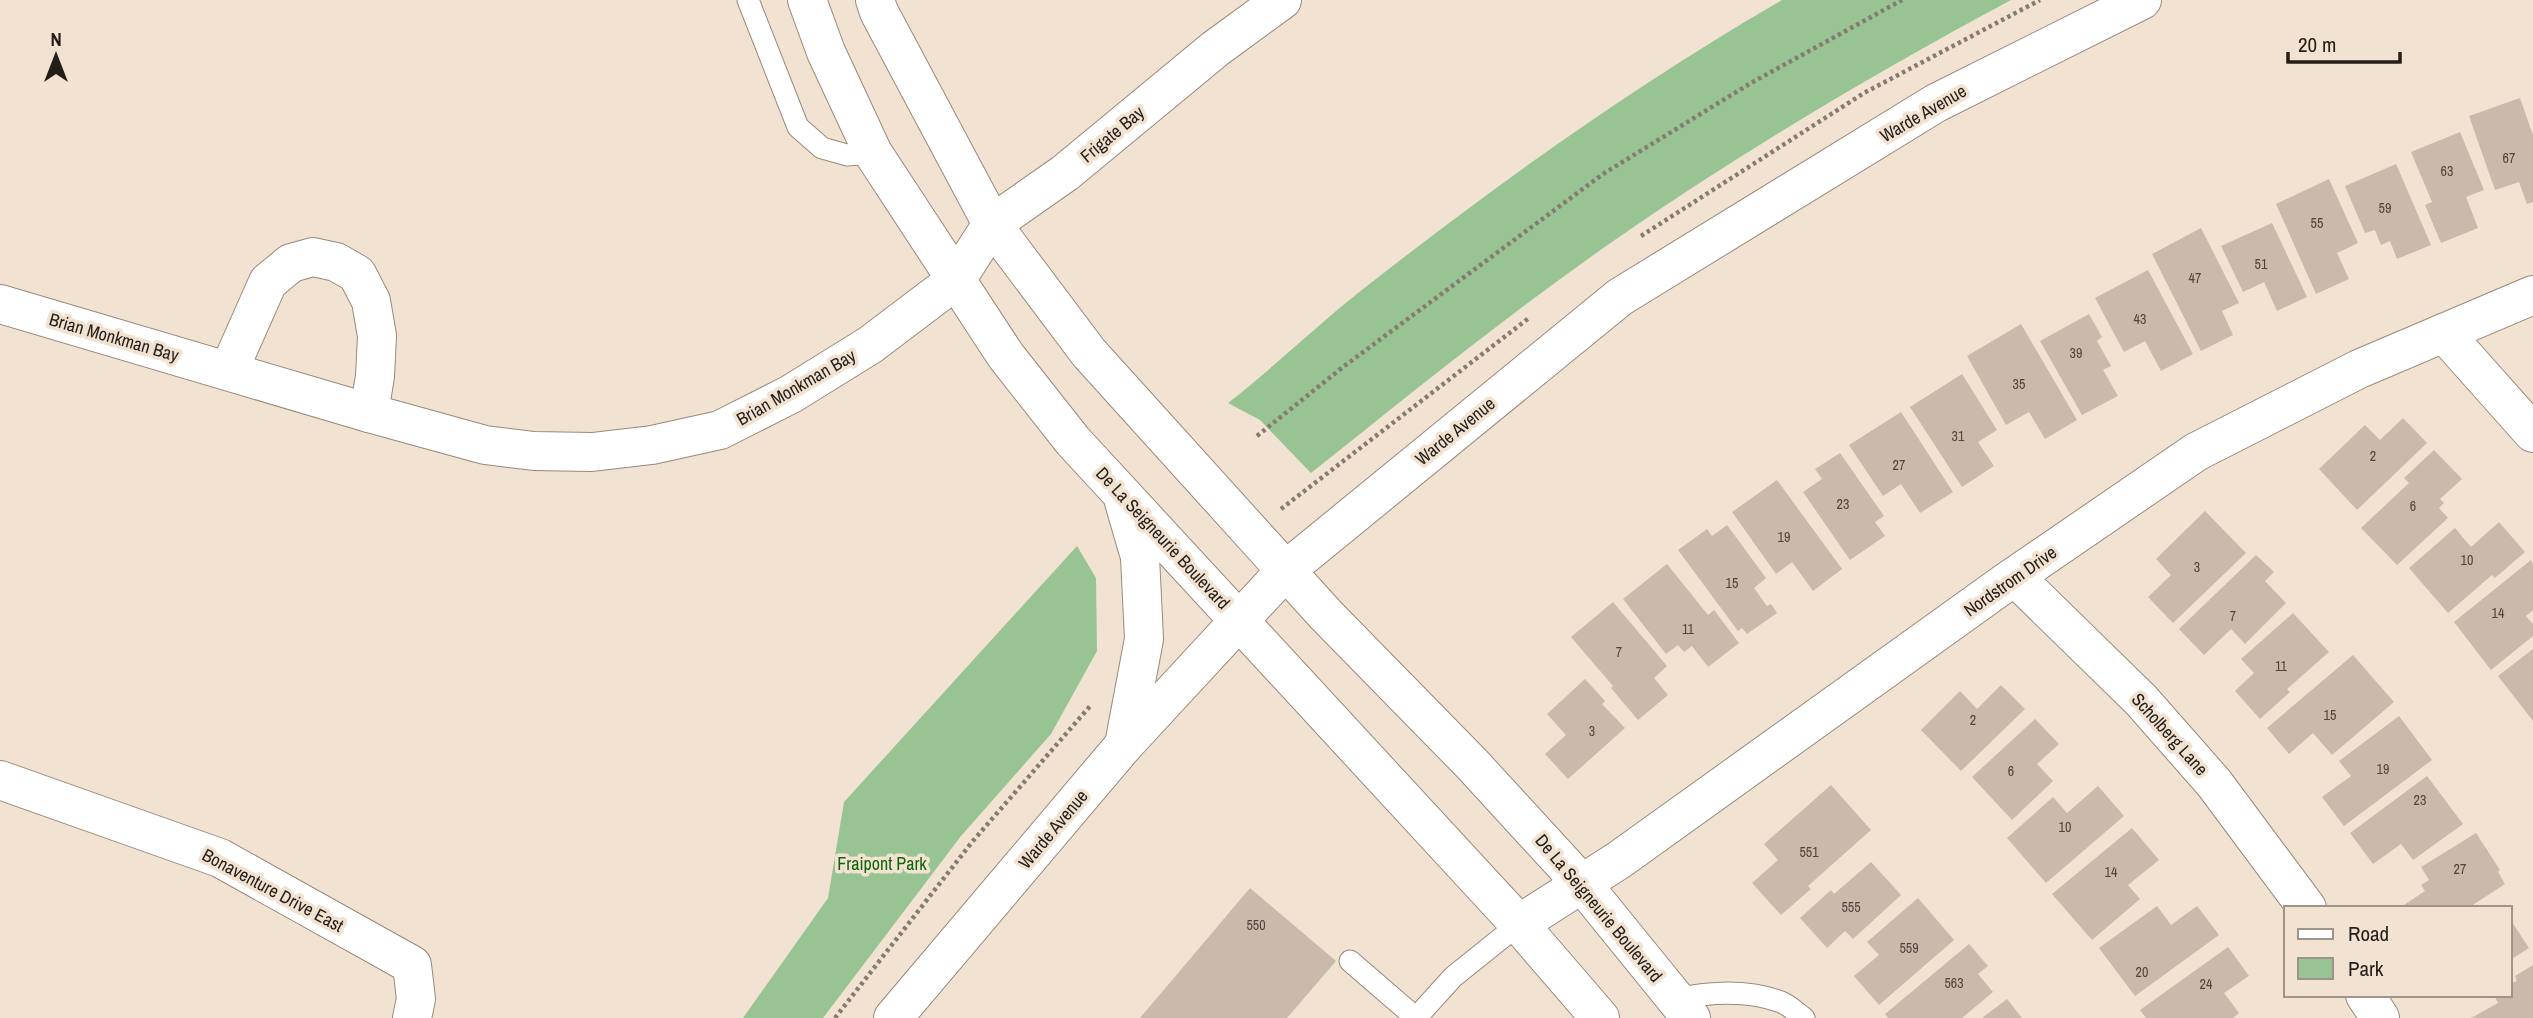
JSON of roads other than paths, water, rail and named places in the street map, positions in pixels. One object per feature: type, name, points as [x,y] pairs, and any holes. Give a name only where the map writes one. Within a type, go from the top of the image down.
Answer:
[{"type":"street","name":"De La Seigneurie Boulevard","points":[[807,0],[826,52],[873,153],[1006,356],[1073,441],[1519,924],[1600,1018]]},
{"type":"street","name":"De La Seigneurie Boulevard","points":[[875,0],[878,12],[992,224],[1089,353],[1325,615],[1472,764],[1583,885],[1683,1008]]},
{"type":"street","name":"Frigate Bay","points":[[956,280],[992,224],[1065,173],[1215,49],[1282,0]]},
{"type":"street","name":"Warde Avenue","points":[[893,1018],[1124,744],[1286,570],[1620,296],[1936,103],[2142,0]]},
{"type":"street","points":[[229,370],[268,282],[291,263],[313,257],[336,262],[357,274],[371,302],[377,335],[375,376],[369,413]]},
{"type":"street","name":"Brian Monkman Bay","points":[[0,303],[485,445],[534,451],[592,452],[652,445],[720,430],[791,394],[870,345],[956,280]]},
{"type":"street","name":"Nordstrom Drive","points":[[1519,924],[1583,885],[2015,577],[2196,452],[2358,369],[2533,295]]},
{"type":"street","points":[[2444,333],[2533,433]]},
{"type":"street","points":[[1121,493],[1140,557],[1144,639],[1124,744]]},
{"type":"street","name":"Scholberg Lane","points":[[2015,577],[2141,700],[2214,783],[2305,906]]},
{"type":"street","name":"Bonaventure Drive East","points":[[0,780],[220,858],[412,965],[416,999],[412,1018]]},
{"type":"street","points":[[2366,997],[2380,1018]]},
{"type":"lane","points":[[748,0],[798,127],[822,148],[847,155],[873,153]]},
{"type":"lane","points":[[1350,961],[1416,1018],[1453,977],[1519,924]]},
{"type":"lane","name":"De La Seigneurie Boulevard","points":[[1683,1008],[1700,994],[1736,992],[1783,1002],[1804,1018]]},
{"type":"park label","name":"Fraipont Park","points":[[882,863]]}]
